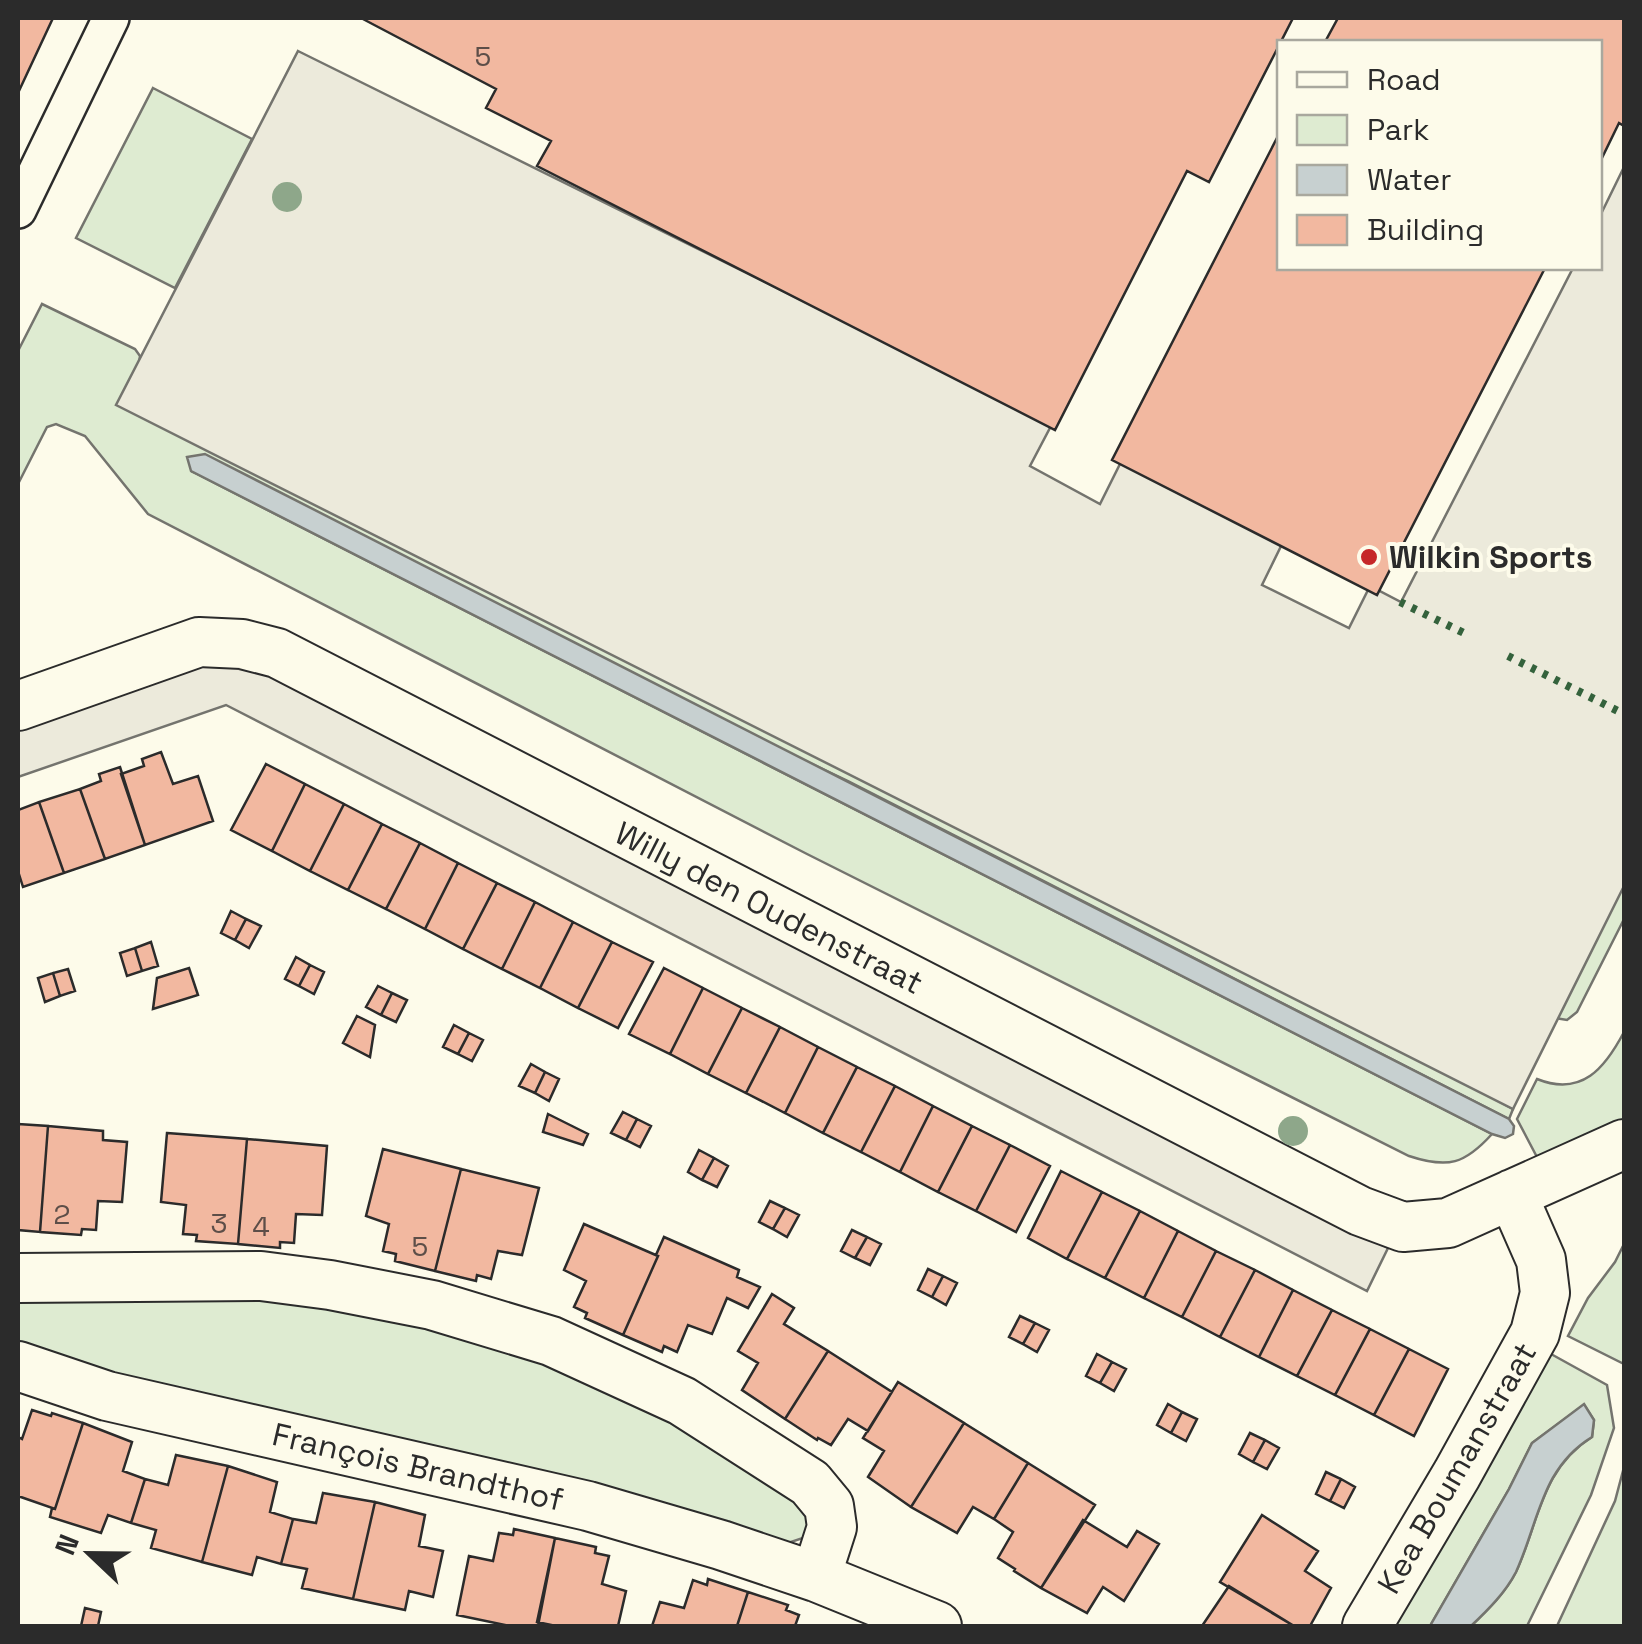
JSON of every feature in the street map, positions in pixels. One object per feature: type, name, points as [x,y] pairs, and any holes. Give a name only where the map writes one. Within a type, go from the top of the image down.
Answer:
[{"type":"street","points":[[18,210],[111,18]]},
{"type":"street","name":"Willy den Oudenstraat","points":[[18,706],[199,642],[242,644],[277,653],[1360,1212],[1402,1227],[1448,1223],[1624,1144]]},
{"type":"street","name":"Kea Boumanstraat","points":[[1367,1626],[1534,1333],[1545,1293],[1541,1260],[1512,1194]]},
{"type":"street","points":[[18,1278],[261,1276],[432,1305],[551,1342],[682,1401],[810,1483],[829,1506],[832,1527],[816,1577]]},
{"type":"street","name":"François Brandthof","points":[[18,1366],[107,1396],[588,1506],[721,1544],[937,1626]]},
{"type":"green space","points":[[153,88],[252,139],[175,288],[76,238]]},
{"type":"green space","points":[[42,304],[135,349],[140,356],[139,364],[1513,1109],[1509,1119],[848,781],[191,471],[1492,1134],[1473,1152],[1455,1161],[1435,1162],[1409,1156],[807,854],[148,514],[85,436],[56,424],[47,427],[18,484],[18,351]]},
{"type":"green space","points":[[1624,883],[1624,919],[1577,1012],[1567,1020],[1555,1018]]},
{"type":"green space","points":[[1624,1032],[1624,1124],[1538,1159],[1517,1119],[1537,1079],[1553,1084],[1579,1082],[1609,1057]]},
{"type":"green space","points":[[1624,1244],[1624,1364],[1568,1336]]},
{"type":"green space","points":[[18,1295],[257,1295],[477,1337],[672,1414],[803,1497],[812,1522],[803,1538],[788,1543],[597,1484],[360,1437],[116,1376],[18,1341]]},
{"type":"green space","points":[[1551,1354],[1607,1385],[1614,1428],[1591,1495],[1527,1626],[1471,1626],[1512,1580],[1544,1498],[1562,1465],[1592,1437],[1594,1420],[1584,1405],[1532,1443],[1430,1626],[1384,1626],[1471,1479]]},
{"type":"green space","points":[[1624,1467],[1624,1626],[1557,1626],[1615,1501]]},
{"type":"shaded area","points":[[298,51],[1052,424],[1030,466],[1100,504],[1122,460],[1283,542],[1262,585],[1349,628],[1370,586],[1401,602],[1572,270],[1602,270],[1602,212],[1624,167],[1624,886],[1513,1109],[116,405]]},
{"type":"shaded area","points":[[248,664],[1388,1248],[1367,1291],[226,705],[18,777],[18,722],[178,667]]},
{"type":"water","points":[[205,454],[1509,1119],[1514,1126],[1513,1134],[1505,1138],[1492,1134],[191,471],[187,457]]},
{"type":"water","points":[[1584,1404],[1594,1420],[1592,1437],[1575,1450],[1552,1480],[1507,1587],[1471,1626],[1430,1626],[1532,1443]]},
{"type":"building","points":[[18,18],[53,18],[18,93]]},
{"type":"building","points":[[361,18],[1293,18],[1282,40],[1277,40],[1277,49],[1209,182],[1187,171],[1055,430],[537,166],[551,141],[486,108],[496,89]]},
{"type":"building","points":[[1338,18],[1624,18],[1624,126],[1619,123],[1602,158],[1602,40],[1326,40]]},
{"type":"building","points":[[1277,138],[1277,270],[1544,270],[1377,595],[1112,460]]},
{"type":"building","points":[[161,752],[173,784],[198,776],[213,821],[145,845],[121,774],[144,766],[142,759]]},
{"type":"building","points":[[266,764],[305,784],[272,851],[231,830]]},
{"type":"building","points":[[120,767],[145,845],[105,859],[80,789],[101,781],[99,774]]},
{"type":"building","points":[[305,784],[344,804],[310,871],[272,851]]},
{"type":"building","points":[[80,789],[105,859],[64,873],[39,802]]},
{"type":"building","points":[[39,802],[64,873],[23,887],[18,871],[18,810]]},
{"type":"building","points":[[344,804],[382,824],[348,890],[310,871]]},
{"type":"building","points":[[382,824],[420,843],[386,909],[348,890]]},
{"type":"building","points":[[420,843],[458,863],[425,929],[386,909]]},
{"type":"building","points":[[458,863],[497,883],[463,949],[425,929]]},
{"type":"building","points":[[497,883],[535,902],[502,969],[463,949]]},
{"type":"building","points":[[535,902],[573,922],[540,988],[502,969]]},
{"type":"building","points":[[231,911],[246,919],[235,940],[221,933]]},
{"type":"building","points":[[246,919],[261,926],[249,948],[235,940]]},
{"type":"building","points":[[573,922],[612,942],[578,1008],[540,988]]},
{"type":"building","points":[[151,942],[158,966],[142,971],[135,948]]},
{"type":"building","points":[[612,942],[653,962],[618,1028],[578,1008]]},
{"type":"building","points":[[135,948],[142,971],[127,976],[120,953]]},
{"type":"building","points":[[296,957],[310,965],[299,986],[285,979]]},
{"type":"building","points":[[310,965],[324,972],[314,994],[299,986]]},
{"type":"building","points":[[189,968],[198,995],[153,1009],[157,978]]},
{"type":"building","points":[[664,968],[703,988],[670,1054],[629,1034]]},
{"type":"building","points":[[68,969],[75,991],[60,996],[53,973]]},
{"type":"building","points":[[53,973],[60,996],[45,1002],[38,978]]},
{"type":"building","points":[[378,986],[392,993],[381,1015],[366,1007]]},
{"type":"building","points":[[703,988],[742,1008],[708,1074],[670,1054]]},
{"type":"building","points":[[392,993],[407,1000],[396,1022],[381,1015]]},
{"type":"building","points":[[742,1008],[780,1027],[746,1093],[708,1074]]},
{"type":"building","points":[[357,1016],[375,1025],[370,1057],[343,1043]]},
{"type":"building","points":[[454,1025],[469,1033],[458,1054],[443,1047]]},
{"type":"building","points":[[780,1027],[818,1047],[785,1113],[746,1093]]},
{"type":"building","points":[[469,1033],[483,1040],[472,1061],[458,1054]]},
{"type":"building","points":[[818,1047],[857,1067],[823,1133],[785,1113]]},
{"type":"building","points":[[531,1064],[545,1072],[535,1093],[519,1086]]},
{"type":"building","points":[[857,1067],[895,1086],[861,1152],[823,1133]]},
{"type":"building","points":[[545,1072],[559,1079],[549,1101],[535,1093]]},
{"type":"building","points":[[895,1086],[933,1106],[900,1172],[861,1152]]},
{"type":"building","points":[[933,1106],[972,1126],[938,1192],[900,1172]]},
{"type":"building","points":[[623,1112],[637,1119],[626,1140],[611,1133]]},
{"type":"building","points":[[548,1114],[588,1134],[583,1145],[543,1132]]},
{"type":"building","points":[[637,1119],[651,1126],[640,1147],[626,1140]]},
{"type":"building","points":[[18,1124],[48,1126],[40,1232],[18,1230]]},
{"type":"building","points":[[48,1126],[103,1131],[103,1140],[127,1142],[122,1202],[98,1201],[96,1230],[82,1229],[81,1235],[40,1232]]},
{"type":"building","points":[[972,1126],[1010,1145],[976,1211],[938,1192]]},
{"type":"building","points":[[167,1133],[247,1139],[238,1244],[196,1241],[197,1235],[183,1234],[186,1205],[161,1202]]},
{"type":"building","points":[[247,1139],[327,1146],[322,1215],[296,1214],[294,1243],[280,1242],[280,1248],[238,1244]]},
{"type":"building","points":[[1010,1145],[1050,1166],[1016,1232],[976,1211]]},
{"type":"building","points":[[383,1149],[461,1169],[435,1271],[395,1261],[396,1254],[383,1251],[389,1224],[366,1216]]},
{"type":"building","points":[[699,1150],[714,1158],[702,1180],[688,1172]]},
{"type":"building","points":[[714,1158],[728,1166],[717,1187],[702,1180]]},
{"type":"building","points":[[461,1169],[539,1188],[522,1255],[498,1251],[491,1279],[477,1275],[476,1281],[435,1271]]},
{"type":"building","points":[[1061,1171],[1102,1192],[1067,1259],[1028,1238]]},
{"type":"building","points":[[1102,1192],[1140,1211],[1105,1278],[1067,1259]]},
{"type":"building","points":[[770,1201],[785,1208],[773,1229],[759,1222]]},
{"type":"building","points":[[785,1208],[799,1215],[787,1237],[773,1229]]},
{"type":"building","points":[[1140,1211],[1178,1231],[1144,1298],[1105,1278]]},
{"type":"building","points":[[584,1224],[658,1256],[623,1335],[585,1318],[587,1313],[574,1307],[586,1281],[564,1270]]},
{"type":"building","points":[[852,1230],[867,1237],[855,1258],[841,1251]]},
{"type":"building","points":[[1178,1231],[1216,1251],[1182,1317],[1144,1298]]},
{"type":"building","points":[[664,1237],[739,1270],[737,1277],[760,1287],[748,1308],[727,1298],[712,1334],[688,1325],[677,1352],[664,1346],[662,1352],[623,1335]]},
{"type":"building","points":[[867,1237],[881,1244],[870,1265],[855,1258]]},
{"type":"building","points":[[1216,1251],[1255,1270],[1220,1337],[1182,1317]]},
{"type":"building","points":[[928,1269],[943,1276],[932,1297],[918,1290]]},
{"type":"building","points":[[1255,1270],[1293,1290],[1259,1357],[1220,1337]]},
{"type":"building","points":[[943,1276],[957,1283],[946,1305],[932,1297]]},
{"type":"building","points":[[1293,1290],[1332,1310],[1297,1376],[1259,1357]]},
{"type":"building","points":[[772,1294],[794,1308],[784,1324],[828,1351],[785,1419],[742,1390],[758,1363],[738,1351]]},
{"type":"building","points":[[1332,1310],[1370,1329],[1335,1395],[1297,1376]]},
{"type":"building","points":[[1020,1316],[1035,1323],[1023,1344],[1009,1337]]},
{"type":"building","points":[[1035,1323],[1049,1330],[1037,1352],[1023,1344]]},
{"type":"building","points":[[1370,1329],[1409,1349],[1374,1415],[1335,1395]]},
{"type":"building","points":[[1409,1349],[1448,1369],[1414,1436],[1374,1415]]},
{"type":"building","points":[[828,1351],[892,1392],[868,1431],[848,1419],[831,1445],[785,1419]]},
{"type":"building","points":[[1097,1354],[1112,1362],[1100,1383],[1086,1376]]},
{"type":"building","points":[[1112,1362],[1126,1369],[1114,1391],[1100,1383]]},
{"type":"building","points":[[898,1382],[964,1423],[911,1507],[868,1477],[884,1451],[863,1438]]},
{"type":"building","points":[[1168,1404],[1182,1412],[1171,1433],[1157,1425]]},
{"type":"building","points":[[32,1410],[83,1423],[55,1509],[18,1496],[18,1437],[22,1439]]},
{"type":"building","points":[[1182,1412],[1197,1419],[1186,1441],[1171,1433]]},
{"type":"building","points":[[83,1423],[132,1442],[123,1471],[145,1479],[131,1523],[108,1515],[101,1533],[50,1517]]},
{"type":"building","points":[[964,1423],[1028,1463],[994,1519],[973,1507],[957,1533],[911,1507]]},
{"type":"building","points":[[1250,1433],[1265,1440],[1253,1462],[1239,1454]]},
{"type":"building","points":[[1265,1440],[1279,1448],[1267,1469],[1253,1462]]},
{"type":"building","points":[[176,1455],[228,1466],[202,1562],[151,1548],[156,1530],[131,1523],[145,1479],[168,1485]]},
{"type":"building","points":[[1028,1463],[1095,1505],[1041,1588],[998,1558],[1013,1532],[994,1519]]},
{"type":"building","points":[[228,1466],[277,1482],[270,1512],[293,1519],[281,1564],[257,1557],[252,1575],[202,1562]]},
{"type":"building","points":[[1326,1472],[1341,1479],[1330,1501],[1316,1494]]},
{"type":"building","points":[[1341,1479],[1355,1487],[1344,1508],[1330,1501]]},
{"type":"building","points":[[323,1493],[375,1502],[353,1599],[302,1588],[307,1569],[281,1564],[293,1519],[316,1523]]},
{"type":"building","points":[[375,1502],[425,1515],[419,1546],[443,1551],[433,1597],[409,1591],[405,1610],[353,1599]]},
{"type":"building","points":[[1262,1515],[1318,1551],[1305,1571],[1331,1588],[1310,1626],[1294,1626],[1220,1582]]},
{"type":"building","points":[[1083,1520],[1127,1547],[1137,1531],[1159,1544],[1124,1601],[1103,1587],[1087,1613],[1041,1588]]},
{"type":"building","points":[[514,1529],[555,1538],[538,1626],[510,1626],[457,1615],[469,1556],[493,1561],[499,1533],[513,1535]]},
{"type":"building","points":[[555,1538],[596,1547],[595,1553],[609,1556],[602,1584],[626,1591],[618,1626],[556,1626],[537,1622]]},
{"type":"building","points":[[708,1579],[748,1592],[737,1626],[652,1626],[660,1602],[684,1608],[693,1580],[707,1585]]},
{"type":"building","points":[[1229,1586],[1294,1626],[1202,1626]]},
{"type":"building","points":[[748,1592],[788,1605],[786,1610],[799,1615],[795,1626],[737,1626]]},
{"type":"building","points":[[85,1608],[101,1612],[98,1626],[81,1626]]},
{"type":"hedge","points":[[1400,602],[1464,633]]},
{"type":"hedge","points":[[1508,656],[1624,714]]},
{"type":"place","name":"Wilkin Sports","points":[[1369,557]]}]
